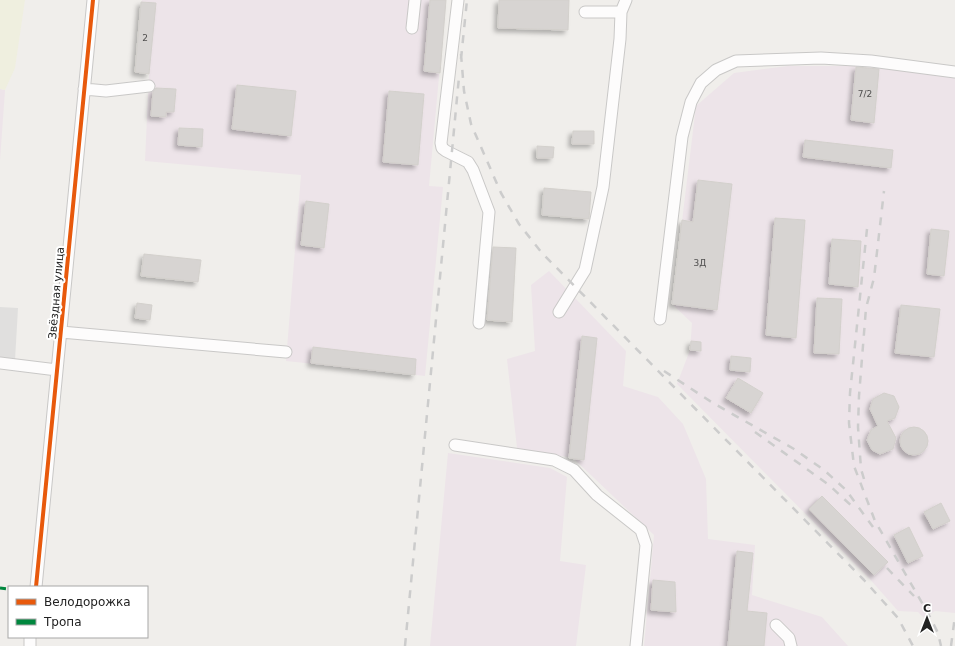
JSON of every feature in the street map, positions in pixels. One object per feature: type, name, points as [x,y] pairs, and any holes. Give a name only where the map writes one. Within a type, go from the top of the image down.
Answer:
[{"type":"street","name":"Звёздная улица","points":[[36,586],[93,0]]},
{"type":"street","points":[[412,28],[415,0]]},
{"type":"street","points":[[458,0],[441,143],[442,148],[446,151],[468,162],[479,184],[490,212],[479,323]]},
{"type":"street","points":[[559,312],[585,270],[603,188],[620,39],[621,12],[626,0]]},
{"type":"street","points":[[585,12],[621,12]]},
{"type":"street","points":[[660,319],[682,137],[691,102],[701,83],[716,70],[736,61],[821,58],[871,61],[955,72]]},
{"type":"street","points":[[84,88],[106,91],[149,86]]},
{"type":"street","points":[[61,332],[286,352]]},
{"type":"street","points":[[0,363],[57,370]]},
{"type":"street","points":[[455,445],[554,460],[574,470],[597,495],[641,530],[646,545],[636,646]]},
{"type":"street","points":[[776,625],[789,638],[790,646]]},
{"type":"shaded area","points":[[142,0],[446,0],[429,186],[443,187],[425,376],[286,361],[301,175],[145,161],[149,74],[135,72]]},
{"type":"shaded area","points":[[788,66],[856,66],[955,76],[955,613],[935,611],[924,618],[918,612],[898,611],[868,577],[677,384],[690,350],[692,323],[672,304],[696,106],[734,73]]},
{"type":"shaded area","points":[[0,89],[5,90],[0,160]]},
{"type":"shaded area","points":[[549,271],[626,351],[623,386],[658,397],[683,424],[706,479],[708,539],[755,545],[752,595],[822,617],[848,646],[644,646],[654,535],[573,458],[517,448],[507,359],[535,351],[531,285]]},
{"type":"shaded area","points":[[0,307],[18,308],[15,360],[0,360]]},
{"type":"shaded area","points":[[448,453],[550,468],[567,477],[560,561],[586,565],[576,646],[430,646]]},
{"type":"green space","points":[[0,0],[25,0],[15,68],[5,90],[0,89]]},
{"type":"building","points":[[430,0],[446,0],[440,73],[424,71]]},
{"type":"building","points":[[499,0],[569,0],[568,30],[498,28]]},
{"type":"building","points":[[141,2],[156,3],[149,74],[135,72]]},
{"type":"building","points":[[856,67],[879,69],[874,123],[851,120]]},
{"type":"building","points":[[237,85],[296,91],[291,136],[232,129]]},
{"type":"building","points":[[156,88],[176,89],[174,112],[166,112],[166,117],[151,116],[153,92]]},
{"type":"building","points":[[389,91],[424,94],[418,165],[383,162]]},
{"type":"building","points":[[179,128],[203,129],[202,147],[178,145]]},
{"type":"building","points":[[573,131],[594,131],[594,144],[572,144]]},
{"type":"building","points":[[805,140],[893,150],[891,168],[803,157]]},
{"type":"building","points":[[537,146],[554,147],[553,158],[537,158]]},
{"type":"building","points":[[698,180],[732,184],[717,310],[672,304],[682,220],[693,222]]},
{"type":"building","points":[[544,188],[591,192],[589,219],[542,215]]},
{"type":"building","points":[[306,201],[329,204],[324,248],[301,245]]},
{"type":"building","points":[[775,218],[805,220],[796,338],[766,335]]},
{"type":"building","points":[[931,229],[949,231],[944,276],[927,274]]},
{"type":"building","points":[[832,239],[861,241],[858,287],[829,284]]},
{"type":"building","points":[[493,247],[516,248],[512,322],[487,320]]},
{"type":"building","points":[[144,254],[201,260],[198,282],[141,276]]},
{"type":"building","points":[[817,298],[842,299],[839,354],[814,353]]},
{"type":"building","points":[[137,303],[152,305],[150,320],[135,318]]},
{"type":"building","points":[[901,305],[940,309],[934,357],[895,353]]},
{"type":"building","points":[[582,336],[597,338],[584,460],[569,458]]},
{"type":"building","points":[[691,341],[701,342],[701,351],[690,350]]},
{"type":"building","points":[[313,347],[416,359],[415,375],[311,363]]},
{"type":"building","points":[[731,356],[751,358],[750,372],[730,370]]},
{"type":"building","points":[[738,378],[763,393],[751,413],[726,398]]},
{"type":"building","points":[[884,393],[894,396],[899,407],[895,418],[887,421],[896,438],[893,449],[880,454],[872,450],[867,440],[871,430],[878,426],[870,409],[873,399]]},
{"type":"building","points":[[914,427],[924,431],[928,441],[924,451],[914,455],[904,451],[900,441],[904,431]]},
{"type":"building","points":[[822,496],[888,562],[874,575],[809,509]]},
{"type":"building","points":[[941,503],[950,521],[933,529],[924,512]]},
{"type":"building","points":[[909,527],[923,556],[908,563],[894,535]]},
{"type":"building","points":[[737,551],[753,553],[747,611],[767,613],[764,646],[728,646]]},
{"type":"building","points":[[653,580],[675,582],[676,612],[651,610]]},
{"type":"railway","points":[[461,59],[467,0]]},
{"type":"railway","points":[[461,54],[464,91],[471,124],[501,193],[519,224],[542,253],[864,580],[898,618],[913,646]]},
{"type":"railway","points":[[405,646],[459,77]]},
{"type":"railway","points":[[864,479],[861,469],[858,427],[859,396],[866,308],[874,278],[884,191]]},
{"type":"railway","points":[[867,229],[850,393],[849,423],[854,466],[875,521],[929,615],[938,633],[941,646]]},
{"type":"railway","points":[[664,371],[713,403],[794,449],[824,470],[846,490],[873,527]]},
{"type":"railway","points":[[755,432],[829,485],[856,510]]},
{"type":"railway","points":[[887,568],[914,596]]},
{"type":"railway","points":[[951,646],[955,616]]},
{"type":"marked path","points":[[0,588],[8,589]]},
{"type":"cycle path","points":[[36,586],[93,0]]}]
